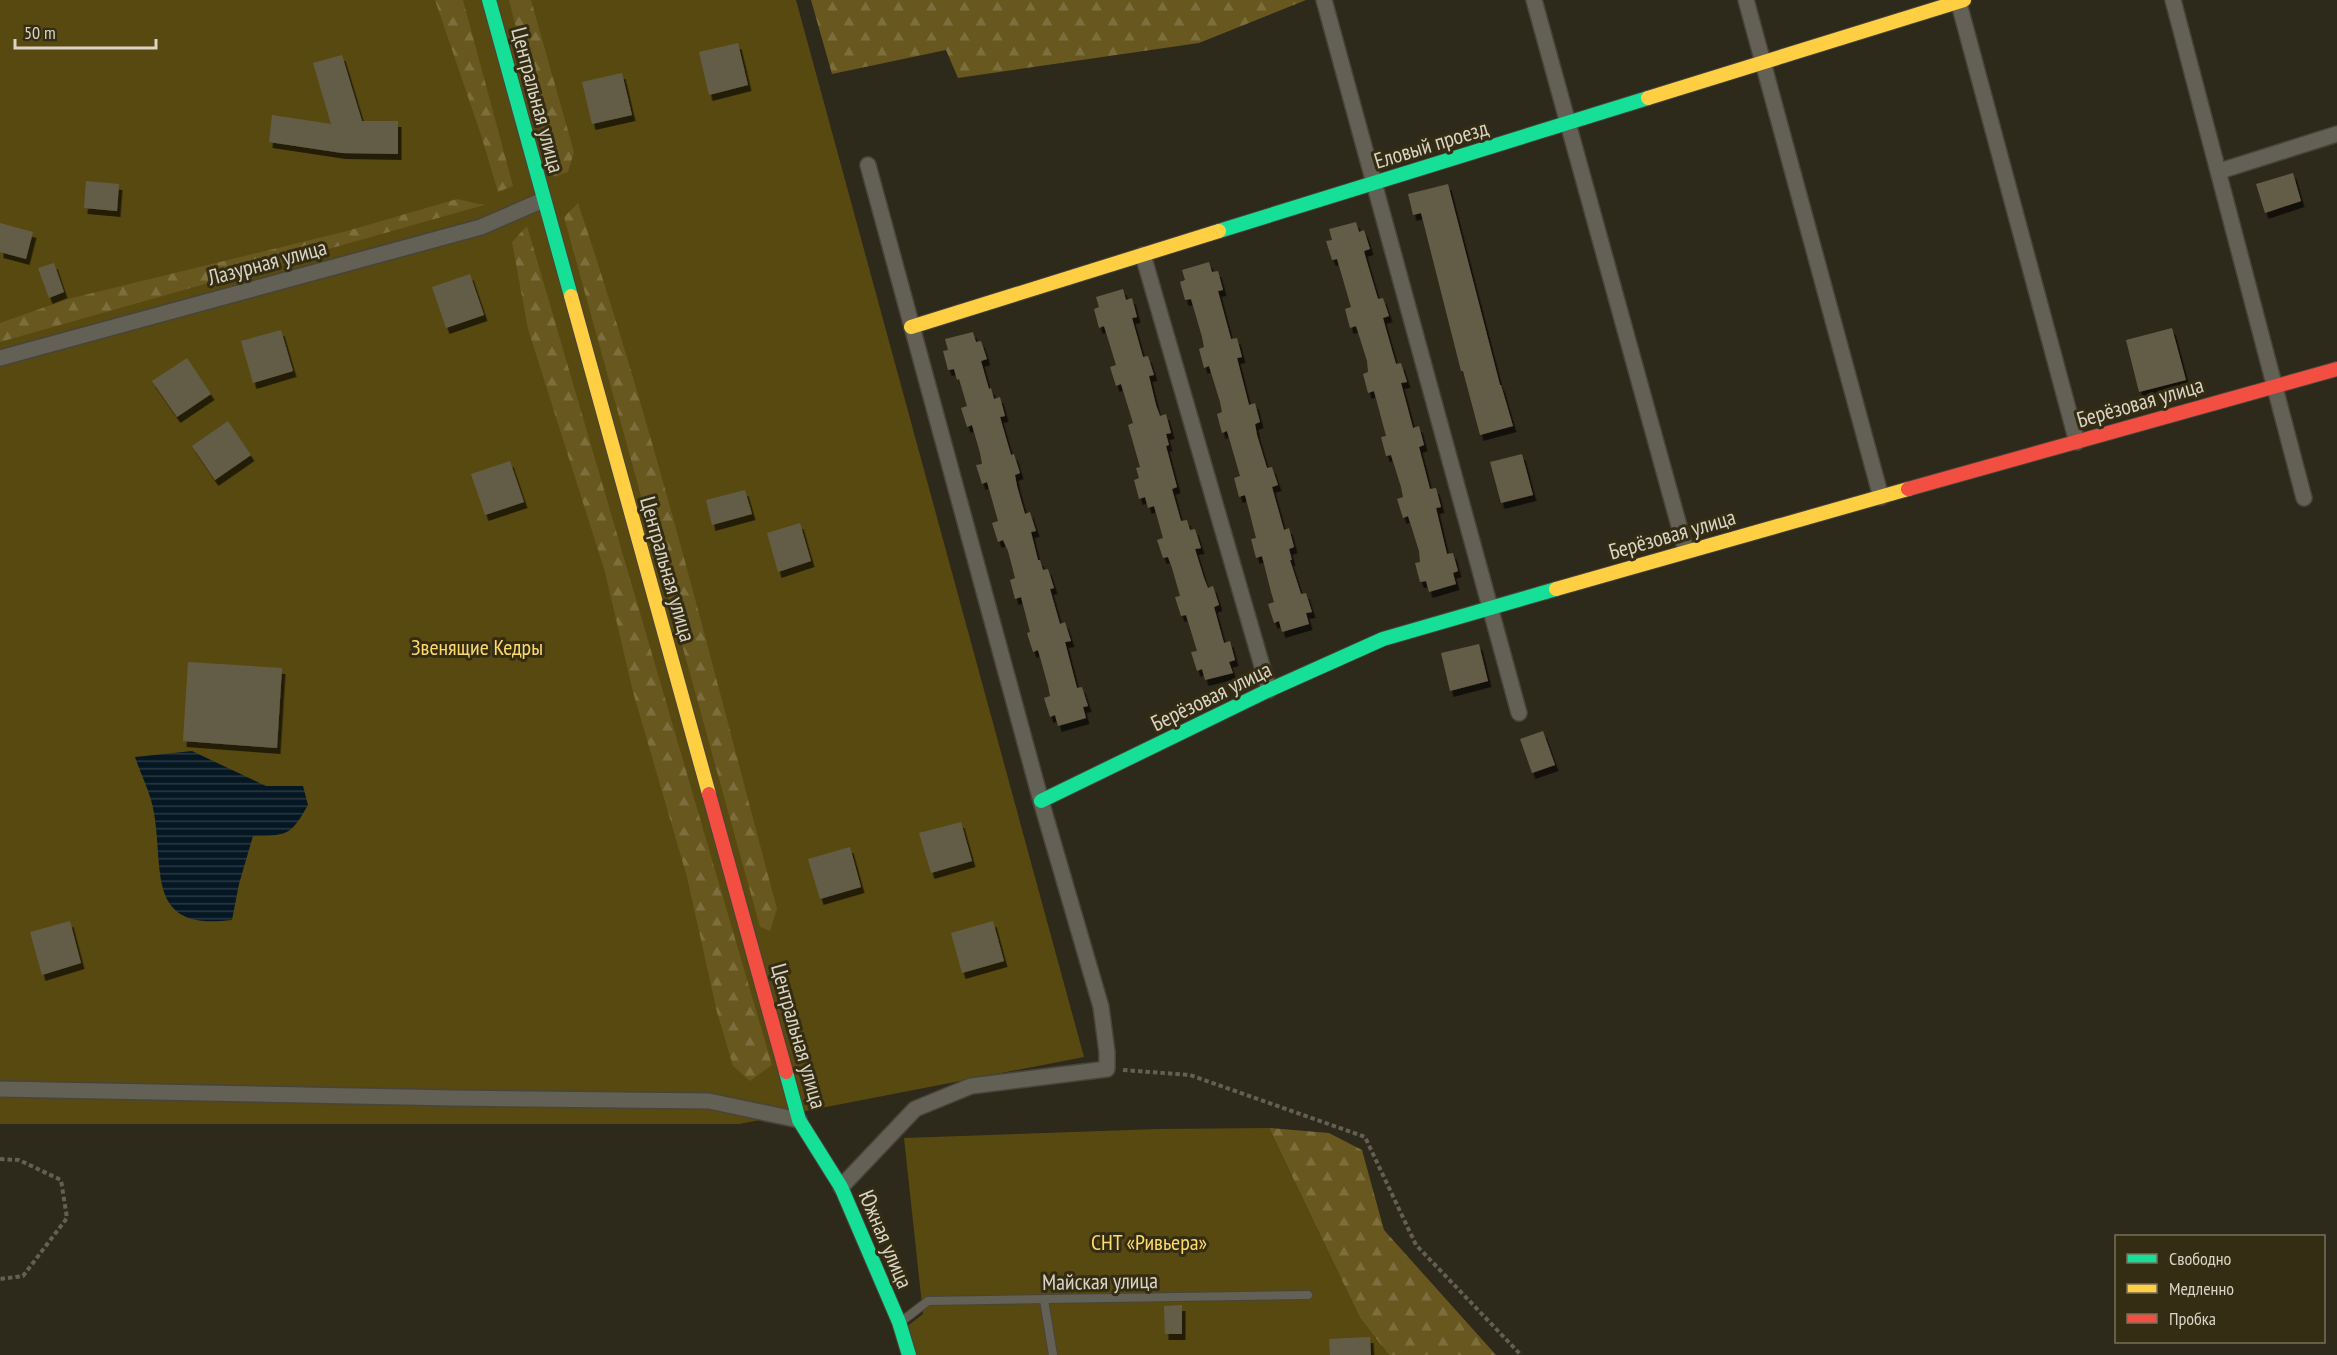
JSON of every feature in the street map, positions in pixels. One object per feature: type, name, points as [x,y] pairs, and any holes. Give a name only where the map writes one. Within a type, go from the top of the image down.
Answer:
[{"type":"street","name":"Центральная улица","points":[[489,0],[799,1120],[814,1145]]},
{"type":"street","points":[[1324,0],[1519,713]]},
{"type":"street","points":[[1534,0],[1566,123],[1686,551]]},
{"type":"street","points":[[1746,0],[1881,497]]},
{"type":"street","points":[[2173,0],[2220,171],[2304,498]]},
{"type":"street","points":[[1960,1],[2077,442]]},
{"type":"street","name":"Еловый проезд","points":[[911,327],[1960,1]]},
{"type":"street","points":[[2220,171],[2337,134]]},
{"type":"street","points":[[841,1187],[915,1109],[971,1086],[1107,1069],[1101,1007],[1041,801],[868,165]]},
{"type":"street","name":"Лазурная улица","points":[[0,358],[481,227],[543,200]]},
{"type":"street","points":[[1143,255],[1269,690]]},
{"type":"street","name":"Берёзовая улица","points":[[1041,801],[1269,690],[1383,639],[1686,551],[2337,369]]},
{"type":"street","points":[[0,1089],[710,1101],[799,1120]]},
{"type":"street","name":"Южная улица","points":[[814,1145],[841,1187],[899,1322],[909,1355]]},
{"type":"lane","name":"Майская улица","points":[[899,1322],[928,1301],[1308,1295]]},
{"type":"lane","points":[[1044,1299],[1053,1355]]},
{"type":"path","points":[[1107,1069],[1190,1075],[1365,1137],[1416,1245],[1521,1355]]},
{"type":"path","points":[[0,1159],[19,1160],[61,1180],[67,1218],[23,1276],[0,1279]]},
{"type":"green space","name":"Звенящие Кедры","points":[[0,0],[796,0],[1084,1057],[739,1124],[0,1124]]},
{"type":"green space","points":[[435,0],[463,0],[513,186],[498,192],[481,135]]},
{"type":"green space","points":[[509,0],[531,0],[574,152],[568,172],[554,177]]},
{"type":"green space","points":[[811,0],[1306,0],[1199,43],[958,78],[946,50],[832,74]]},
{"type":"green space","points":[[457,199],[484,205],[0,342],[0,323],[68,299],[347,231]]},
{"type":"green space","points":[[578,203],[659,466],[707,643],[777,909],[770,931],[760,927],[564,217]]},
{"type":"green space","points":[[527,226],[772,1065],[750,1081],[733,1066],[717,1012],[687,877],[633,692],[605,572],[528,329],[512,242]]},
{"type":"green space","name":"СНТ «Ривьера»","points":[[1269,1128],[1360,1318],[1389,1355],[914,1355],[906,1327],[923,1314],[904,1138],[1158,1129]]},
{"type":"green space","points":[[1269,1128],[1329,1133],[1362,1150],[1384,1230],[1496,1355],[1389,1355],[1360,1318]]},
{"type":"water","points":[[192,751],[266,786],[303,786],[308,805],[297,823],[287,832],[253,836],[239,884],[232,920],[204,921],[185,916],[172,907],[164,893],[160,876],[153,806],[135,757]]},
{"type":"building","points":[[738,43],[748,85],[709,95],[699,52]]},
{"type":"building","points":[[342,55],[362,121],[398,121],[398,154],[342,153],[269,142],[272,115],[331,124],[313,63]]},
{"type":"building","points":[[622,73],[632,115],[592,124],[582,82]]},
{"type":"building","points":[[2293,173],[2301,201],[2265,213],[2256,184]]},
{"type":"building","points":[[86,181],[119,184],[117,211],[84,208]]},
{"type":"building","points":[[1448,184],[1500,385],[1513,426],[1480,435],[1463,371],[1461,371],[1421,213],[1413,215],[1408,194]]},
{"type":"building","points":[[1356,222],[1359,232],[1364,230],[1370,249],[1364,251],[1367,262],[1378,299],[1383,298],[1389,316],[1383,318],[1396,364],[1401,363],[1407,382],[1401,383],[1413,428],[1419,426],[1424,445],[1419,447],[1430,489],[1436,488],[1441,507],[1436,508],[1447,554],[1453,553],[1458,571],[1453,573],[1456,584],[1429,592],[1426,581],[1420,582],[1415,563],[1420,562],[1419,551],[1408,516],[1403,518],[1397,499],[1403,497],[1401,487],[1391,455],[1386,456],[1381,437],[1386,436],[1374,391],[1368,393],[1363,374],[1368,372],[1367,361],[1356,326],[1350,328],[1345,309],[1351,307],[1337,259],[1332,260],[1326,241],[1332,240],[1329,229]]},
{"type":"building","points":[[0,223],[33,232],[26,259],[0,252]]},
{"type":"building","points":[[1209,262],[1212,272],[1218,271],[1223,290],[1218,291],[1231,339],[1237,338],[1242,357],[1237,358],[1249,405],[1255,403],[1260,422],[1255,424],[1257,435],[1267,468],[1272,467],[1278,485],[1272,487],[1284,530],[1289,528],[1294,547],[1289,549],[1292,560],[1290,560],[1301,594],[1306,593],[1312,612],[1306,613],[1309,624],[1282,632],[1279,621],[1274,623],[1268,604],[1274,602],[1262,556],[1256,558],[1251,539],[1256,538],[1245,495],[1239,497],[1234,478],[1240,476],[1227,431],[1222,433],[1217,414],[1222,412],[1209,366],[1204,368],[1199,349],[1204,347],[1191,299],[1185,300],[1180,282],[1185,280],[1182,270]]},
{"type":"building","points":[[54,263],[64,292],[49,298],[38,268]]},
{"type":"building","points":[[470,274],[484,315],[446,328],[432,287]]},
{"type":"building","points":[[1123,289],[1126,300],[1132,298],[1137,317],[1132,318],[1143,357],[1148,356],[1154,375],[1149,376],[1156,405],[1160,416],[1166,414],[1171,433],[1166,434],[1169,445],[1166,446],[1177,487],[1172,489],[1181,521],[1187,520],[1190,530],[1195,529],[1201,548],[1195,549],[1208,588],[1213,586],[1219,605],[1214,607],[1224,643],[1230,641],[1235,660],[1229,662],[1233,673],[1205,680],[1202,669],[1197,671],[1191,652],[1197,651],[1186,615],[1181,616],[1175,597],[1180,596],[1172,568],[1168,557],[1163,558],[1157,540],[1163,538],[1154,506],[1148,508],[1145,497],[1139,499],[1134,480],[1139,478],[1136,468],[1140,467],[1128,425],[1133,423],[1121,384],[1116,386],[1110,367],[1116,365],[1104,326],[1099,328],[1094,309],[1099,307],[1096,297]]},
{"type":"building","points":[[2172,328],[2186,380],[2139,392],[2126,340]]},
{"type":"building","points":[[281,330],[293,371],[253,383],[241,341]]},
{"type":"building","points":[[973,332],[976,342],[981,341],[987,359],[981,361],[989,389],[991,388],[994,399],[1000,397],[1005,416],[1000,417],[1011,455],[1014,454],[1020,473],[1015,475],[1017,486],[1025,514],[1030,512],[1036,531],[1031,532],[1038,560],[1043,570],[1048,569],[1054,588],[1050,589],[1060,624],[1065,622],[1071,641],[1065,642],[1077,688],[1082,687],[1088,706],[1083,707],[1086,718],[1058,726],[1055,715],[1050,717],[1044,698],[1050,696],[1048,686],[1038,650],[1033,652],[1027,633],[1030,632],[1021,597],[1015,599],[1010,580],[1015,578],[1008,551],[1003,540],[998,542],[992,523],[998,521],[987,482],[982,484],[976,465],[982,464],[980,453],[972,425],[967,427],[961,408],[967,406],[959,379],[957,380],[954,369],[948,370],[943,351],[948,350],[945,339]]},
{"type":"building","points":[[187,358],[211,394],[177,417],[152,381]]},
{"type":"building","points":[[228,421],[251,455],[215,480],[192,446]]},
{"type":"building","points":[[1522,454],[1533,495],[1501,503],[1490,462]]},
{"type":"building","points":[[510,461],[524,502],[485,515],[471,474]]},
{"type":"building","points":[[745,490],[752,514],[712,525],[706,500]]},
{"type":"building","points":[[800,523],[811,561],[778,572],[767,533]]},
{"type":"building","points":[[1479,644],[1488,681],[1450,691],[1441,653]]},
{"type":"building","points":[[188,662],[282,668],[277,748],[183,741]]},
{"type":"building","points":[[1543,731],[1555,765],[1532,773],[1520,739]]},
{"type":"building","points":[[961,822],[972,861],[931,873],[919,833]]},
{"type":"building","points":[[850,847],[861,887],[820,899],[808,859]]},
{"type":"building","points":[[70,921],[81,963],[42,975],[30,932]]},
{"type":"building","points":[[993,921],[1004,961],[962,973],[951,933]]},
{"type":"building","points":[[1182,1305],[1182,1334],[1165,1334],[1164,1306]]},
{"type":"building","points":[[1370,1337],[1371,1355],[1330,1355],[1329,1339]]},
{"type":"traffic: fast","points":[[489,0],[571,296]]},
{"type":"traffic: fast","points":[[1219,231],[1648,98]]},
{"type":"traffic: fast","points":[[1041,801],[1269,690],[1383,639],[1556,589]]},
{"type":"traffic: fast","points":[[786,1072],[799,1120],[841,1187],[899,1322],[909,1355]]},
{"type":"traffic: slow","points":[[1648,98],[1964,0]]},
{"type":"traffic: slow","points":[[911,327],[1219,231]]},
{"type":"traffic: slow","points":[[571,296],[709,794]]},
{"type":"traffic: slow","points":[[1556,589],[1908,489]]},
{"type":"traffic: jam","points":[[1908,489],[2337,369]]},
{"type":"traffic: jam","points":[[709,794],[786,1072]]}]
